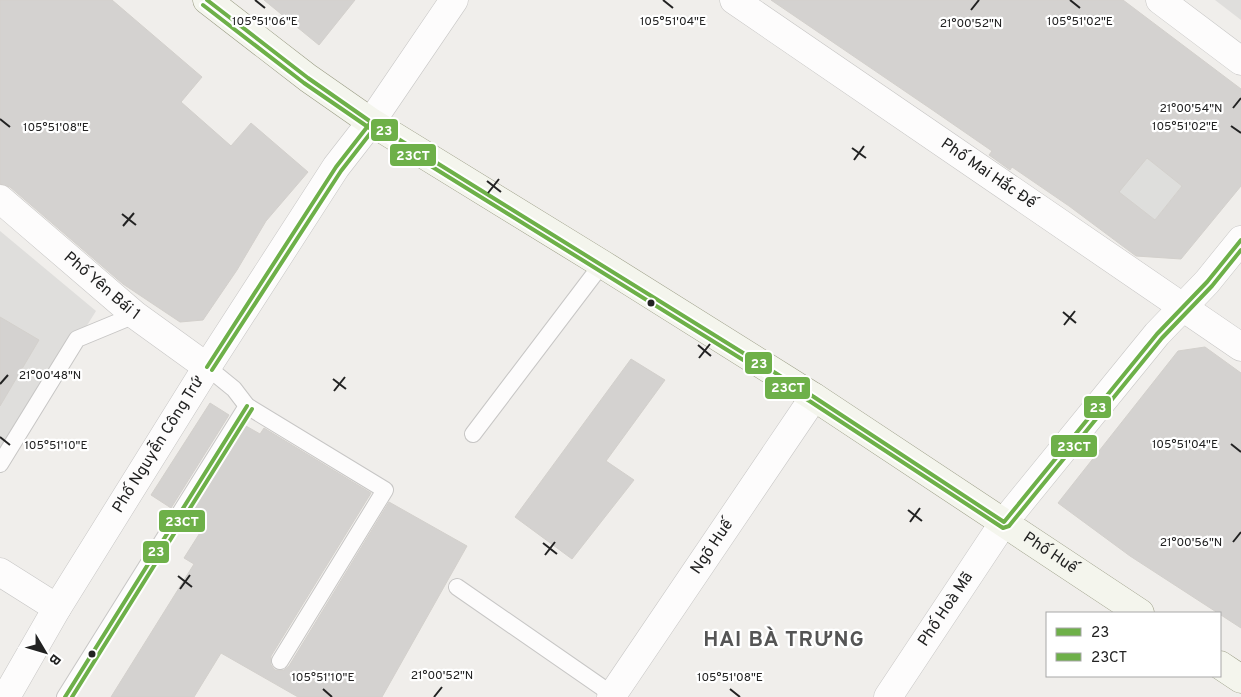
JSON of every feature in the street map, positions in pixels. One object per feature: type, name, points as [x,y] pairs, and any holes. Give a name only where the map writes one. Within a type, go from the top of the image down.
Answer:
[{"type":"main road","name":"Phố Huế","points":[[207,0],[308,78],[370,122],[814,397],[1004,522],[1042,550],[1138,612]]},
{"type":"main road","points":[[1221,666],[1241,678]]},
{"type":"street","name":"Phố Nguyễn Công Trứ","points":[[6,697],[58,608],[207,367],[336,168],[454,0]]},
{"type":"street","name":"Phố Mai Hắc Đế","points":[[734,0],[1241,348]]},
{"type":"street","points":[[1160,0],[1241,61]]},
{"type":"street","name":"Phố Yên Bái 1","points":[[0,199],[135,315],[207,367]]},
{"type":"street","name":"Phố Hoà Mã","points":[[888,697],[1004,522],[1157,334],[1207,282],[1241,240]]},
{"type":"street","name":"Ngõ Huế","points":[[612,696],[814,397]]},
{"type":"street","points":[[0,572],[58,608]]},
{"type":"lane","points":[[474,434],[602,264]]},
{"type":"lane","points":[[0,464],[77,339],[135,315]]},
{"type":"lane","points":[[207,367],[234,389],[247,406],[385,490],[280,662]]},
{"type":"lane","points":[[66,697],[247,406]]},
{"type":"lane","points":[[457,587],[612,696]]},
{"type":"shaded area","points":[[1215,0],[1241,0],[1241,20]]},
{"type":"shaded area","points":[[1102,128],[1195,169],[1155,220],[1087,168]]},
{"type":"shaded area","points":[[0,231],[96,311],[0,464]]},
{"type":"building","points":[[0,0],[112,0],[202,77],[181,102],[231,146],[251,123],[308,172],[266,221],[237,270],[203,320],[180,322],[123,284],[10,187],[0,184]]},
{"type":"building","points":[[264,0],[355,0],[319,45]]},
{"type":"building","points":[[771,0],[1123,0],[1241,89],[1241,186],[1181,259],[1136,256],[1069,206],[1012,167],[1010,170],[989,155],[992,151]],"holes":[[[1147,158],[1182,186],[1155,220],[1119,192]]]},
{"type":"building","points":[[0,317],[39,340],[0,406]]},
{"type":"building","points":[[1205,347],[1241,373],[1241,628],[1221,615],[1221,612],[1216,612],[1130,556],[1058,503],[1178,351]]},
{"type":"building","points":[[631,359],[665,380],[606,461],[634,480],[572,559],[515,517]]},
{"type":"building","points":[[210,403],[229,415],[171,508],[151,495]]},
{"type":"building","points":[[246,426],[260,434],[264,428],[371,493],[271,656],[271,665],[275,670],[284,670],[289,666],[389,502],[467,546],[382,697],[298,697],[221,653],[194,697],[111,697],[194,564],[184,558],[203,528],[188,519]]},
{"type":"transit line","name":"23","points":[[207,0],[308,78],[371,122],[814,397],[1004,522],[1157,334],[1207,282],[1241,240]]},
{"type":"transit line","name":"23CT","points":[[203,5],[304,83],[368,127],[811,402],[1003,528],[1009,526],[1162,338],[1212,286],[1241,250]]},
{"type":"transit line","name":"23","points":[[207,367],[336,167],[371,122]]},
{"type":"transit line","name":"23CT","points":[[212,370],[341,171],[376,126]]},
{"type":"transit line","name":"23","points":[[65,697],[247,406]]},
{"type":"transit line","name":"23CT","points":[[72,697],[252,409]]},
{"type":"district","name":"HAI BÀ TRƯNG","points":[[784,640]]}]
